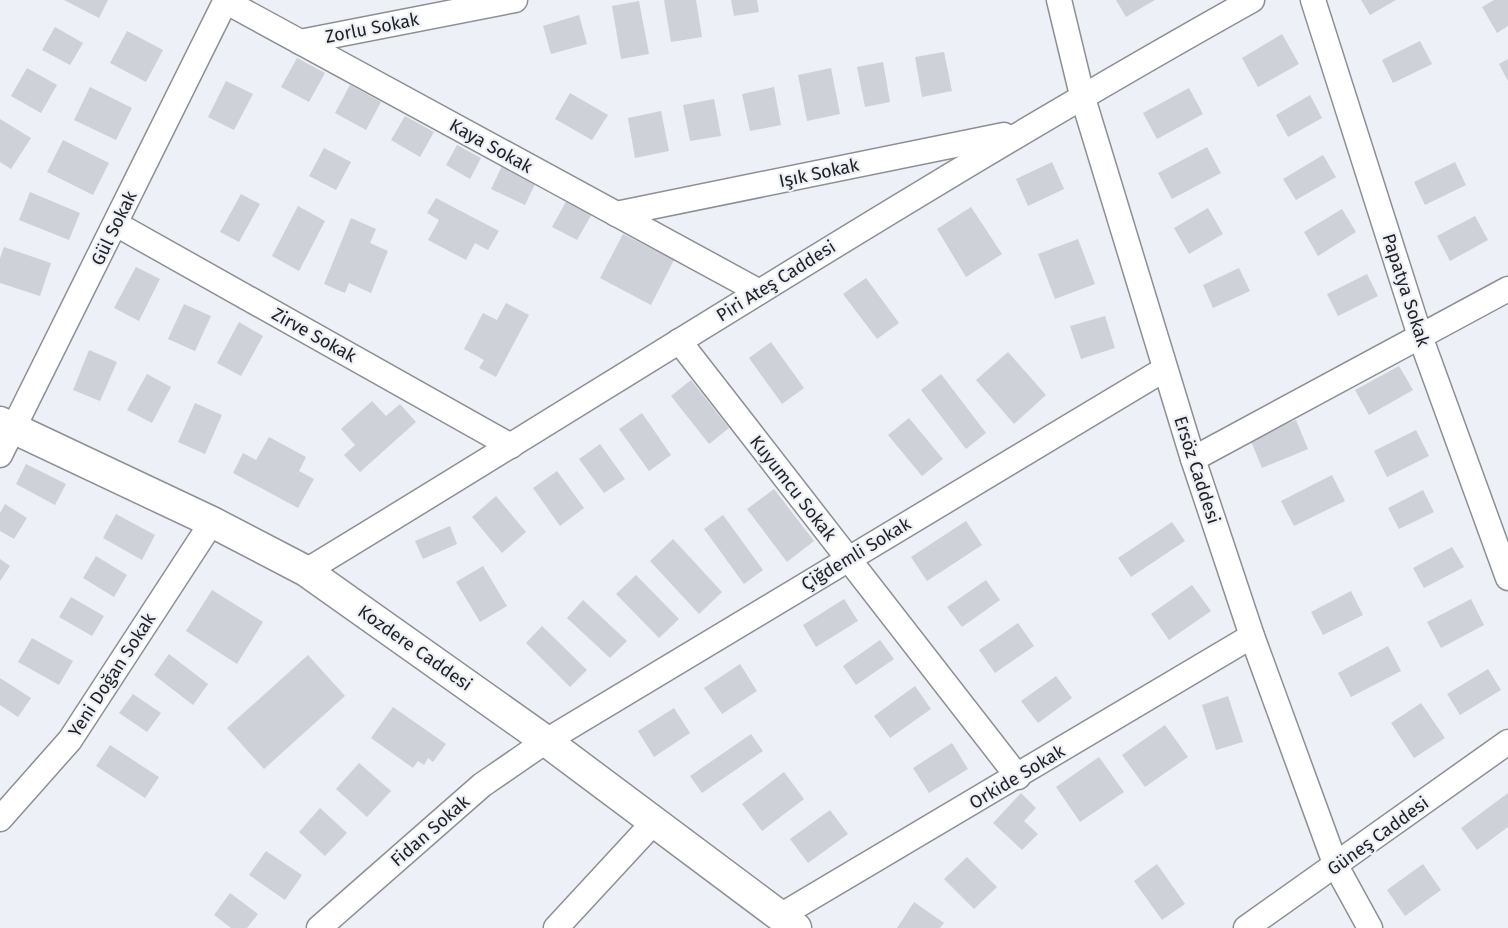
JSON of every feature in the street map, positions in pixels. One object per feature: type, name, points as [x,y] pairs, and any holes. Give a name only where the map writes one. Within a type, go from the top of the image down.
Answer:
[{"type":"street","name":"Zorlu Sokak","points":[[300,42],[515,0]]},
{"type":"street","name":"Ersöz Caddesi","points":[[1059,0],[1082,95],[1165,369],[1252,636],[1336,866],[1370,928]]},
{"type":"street","name":"Piri Ateş Caddesi","points":[[306,571],[512,446],[758,291],[1082,95],[1252,0]]},
{"type":"street","name":"Papatya Sokak","points":[[1313,0],[1420,336],[1508,578]]},
{"type":"street","name":"Kaya Sokak","points":[[225,1],[758,291]]},
{"type":"street","name":"Gül Sokak","points":[[0,455],[7,425],[116,224],[225,1]]},
{"type":"street","name":"Işık Sokak","points":[[616,214],[1021,132]]},
{"type":"street","name":"Zirve Sokak","points":[[116,224],[512,446]]},
{"type":"street","points":[[1193,459],[1508,289]]},
{"type":"street","name":"Kuyumcu Sokak","points":[[679,341],[1018,777]]},
{"type":"street","name":"Çiğdemli Sokak","points":[[546,741],[1165,369]]},
{"type":"street","name":"Kozdere Caddesi","points":[[7,425],[212,522],[306,571],[546,741],[788,922]]},
{"type":"street","name":"Yeni Doğan Sokak","points":[[0,819],[70,740],[212,522]]},
{"type":"street","name":"Orkide Sokak","points":[[788,922],[1018,777],[1252,636]]},
{"type":"street","name":"Fidan Sokak","points":[[324,927],[482,785],[546,741]]},
{"type":"street","name":"Güneş Caddesi","points":[[1246,928],[1508,742]]},
{"type":"street","points":[[556,928],[654,822]]},
{"type":"building","points":[[64,0],[108,0],[99,18]]},
{"type":"building","points":[[664,0],[696,0],[702,37],[671,42]]},
{"type":"building","points":[[731,0],[757,0],[759,12],[734,16]]},
{"type":"building","points":[[1116,0],[1155,0],[1126,17]]},
{"type":"building","points":[[1361,0],[1396,0],[1370,15]]},
{"type":"building","points":[[1494,0],[1508,0],[1508,26],[1497,33],[1482,7]]},
{"type":"building","points":[[639,1],[649,54],[621,59],[612,6]]},
{"type":"building","points":[[579,15],[587,44],[551,54],[543,26]]},
{"type":"building","points":[[55,27],[83,43],[70,65],[42,50]]},
{"type":"building","points":[[127,31],[163,50],[146,82],[110,63]]},
{"type":"building","points":[[1282,34],[1299,64],[1258,87],[1242,58]]},
{"type":"building","points":[[1420,41],[1432,64],[1393,83],[1382,60]]},
{"type":"building","points":[[944,52],[952,91],[922,97],[915,57]]},
{"type":"building","points":[[297,58],[325,73],[309,102],[281,87]]},
{"type":"building","points":[[1508,59],[1508,81],[1499,64]]},
{"type":"building","points":[[883,62],[890,102],[865,107],[857,67]]},
{"type":"building","points":[[27,68],[57,85],[41,113],[11,96]]},
{"type":"building","points":[[831,68],[840,114],[807,121],[798,75]]},
{"type":"building","points":[[226,81],[253,94],[234,130],[208,117]]},
{"type":"building","points":[[350,85],[381,102],[366,130],[335,113]]},
{"type":"building","points":[[90,87],[132,108],[116,140],[74,120]]},
{"type":"building","points":[[774,87],[781,125],[750,131],[742,94]]},
{"type":"building","points":[[1189,88],[1203,114],[1157,139],[1143,113]]},
{"type":"building","points":[[570,93],[608,115],[592,140],[555,119]]},
{"type":"building","points":[[1310,95],[1322,118],[1288,137],[1276,115]]},
{"type":"building","points":[[714,99],[721,136],[690,141],[683,105]]},
{"type":"building","points":[[661,111],[669,151],[635,158],[628,118]]},
{"type":"building","points":[[405,116],[434,132],[420,157],[391,140]]},
{"type":"building","points":[[0,119],[31,138],[11,169],[0,162]]},
{"type":"building","points":[[63,140],[109,163],[93,195],[47,172]]},
{"type":"building","points":[[457,145],[481,158],[470,179],[446,165]]},
{"type":"building","points":[[1207,147],[1221,173],[1172,199],[1158,173]]},
{"type":"building","points":[[324,148],[351,162],[336,190],[309,176]]},
{"type":"building","points":[[1323,155],[1336,177],[1296,200],[1283,179]]},
{"type":"building","points":[[1052,162],[1064,189],[1028,206],[1016,179]]},
{"type":"building","points":[[1455,162],[1466,185],[1425,205],[1414,182]]},
{"type":"building","points":[[502,166],[536,182],[525,205],[491,189]]},
{"type":"building","points":[[30,192],[80,213],[69,240],[19,220]]},
{"type":"building","points":[[241,194],[260,204],[239,242],[220,232]]},
{"type":"building","points":[[436,198],[499,231],[488,250],[475,243],[466,260],[428,240],[439,220],[427,213]]},
{"type":"building","points":[[568,198],[593,212],[577,240],[552,227]]},
{"type":"building","points":[[298,206],[325,221],[299,271],[272,256]]},
{"type":"building","points":[[971,207],[1002,254],[966,277],[937,229]]},
{"type":"building","points":[[1208,208],[1223,234],[1189,254],[1174,228]]},
{"type":"building","points":[[1342,209],[1356,232],[1318,256],[1304,232]]},
{"type":"building","points":[[1475,216],[1488,240],[1450,261],[1437,236]]},
{"type":"building","points":[[351,218],[376,229],[370,243],[388,251],[371,293],[349,283],[345,293],[324,284]]},
{"type":"building","points":[[623,234],[674,260],[651,305],[600,278]]},
{"type":"building","points":[[1078,239],[1095,284],[1055,299],[1038,254]]},
{"type":"building","points":[[4,247],[51,263],[40,296],[0,283],[0,258]]},
{"type":"building","points":[[136,267],[160,279],[139,321],[114,308]]},
{"type":"building","points":[[1239,268],[1250,291],[1213,308],[1203,285]]},
{"type":"building","points":[[1367,274],[1378,296],[1338,316],[1327,294]]},
{"type":"building","points":[[866,278],[899,323],[877,339],[843,294]]},
{"type":"building","points":[[506,303],[529,315],[496,377],[479,368],[484,360],[464,349],[483,313],[497,320]]},
{"type":"building","points":[[184,304],[211,316],[195,351],[168,339]]},
{"type":"building","points":[[1105,316],[1115,348],[1081,359],[1070,326]]},
{"type":"building","points":[[239,322],[263,336],[241,376],[217,363]]},
{"type":"building","points":[[771,342],[804,388],[782,404],[749,358]]},
{"type":"building","points":[[89,350],[117,362],[100,401],[73,390]]},
{"type":"building","points":[[1008,352],[1046,395],[1014,424],[976,380]]},
{"type":"building","points":[[1399,366],[1413,390],[1369,415],[1355,390]]},
{"type":"building","points":[[147,374],[171,387],[152,423],[127,410]]},
{"type":"building","points":[[941,374],[986,433],[966,449],[921,390]]},
{"type":"building","points":[[691,380],[729,428],[709,444],[671,396]]},
{"type":"building","points":[[372,401],[386,416],[400,404],[416,422],[360,472],[344,455],[355,445],[341,429]]},
{"type":"building","points":[[195,403],[222,415],[205,454],[178,442]]},
{"type":"building","points":[[642,413],[671,455],[649,471],[619,429]]},
{"type":"building","points":[[909,418],[943,459],[922,476],[888,435]]},
{"type":"building","points":[[1296,420],[1308,449],[1262,468],[1250,439]]},
{"type":"building","points":[[1416,430],[1429,456],[1387,477],[1374,451]]},
{"type":"building","points":[[269,437],[306,457],[299,471],[314,479],[298,508],[233,473],[243,453],[256,460]]},
{"type":"building","points":[[600,444],[625,479],[604,493],[579,459]]},
{"type":"building","points":[[26,464],[66,484],[55,505],[16,484]]},
{"type":"building","points":[[557,471],[584,508],[560,526],[533,488]]},
{"type":"building","points":[[1332,475],[1345,501],[1294,526],[1281,501]]},
{"type":"building","points":[[774,489],[814,541],[787,562],[747,509]]},
{"type":"building","points":[[1423,490],[1434,512],[1399,529],[1388,508]]},
{"type":"building","points":[[496,496],[526,532],[502,553],[472,517]]},
{"type":"building","points":[[5,504],[27,518],[14,539],[0,531],[0,513]]},
{"type":"building","points":[[116,514],[155,535],[142,560],[103,538]]},
{"type":"building","points":[[723,515],[763,570],[744,584],[704,529]]},
{"type":"building","points":[[966,521],[982,545],[927,581],[911,557]]},
{"type":"building","points":[[1172,522],[1185,541],[1131,577],[1118,558]]},
{"type":"building","points":[[450,526],[457,544],[423,559],[415,541]]},
{"type":"building","points":[[673,539],[722,592],[699,614],[650,561]]},
{"type":"building","points":[[1452,547],[1464,567],[1424,588],[1413,568]]},
{"type":"building","points":[[96,556],[127,575],[114,597],[83,578]]},
{"type":"building","points":[[0,559],[10,566],[0,581]]},
{"type":"building","points":[[483,566],[507,606],[480,622],[456,582]]},
{"type":"building","points":[[636,575],[679,619],[659,638],[616,594]]},
{"type":"building","points":[[986,580],[1000,600],[962,627],[947,607]]},
{"type":"building","points":[[1192,585],[1211,611],[1169,640],[1151,614]]},
{"type":"building","points":[[212,590],[263,622],[237,664],[186,631]]},
{"type":"building","points":[[1351,591],[1363,615],[1323,635],[1311,612]]},
{"type":"building","points":[[71,597],[104,616],[92,636],[59,617]]},
{"type":"building","points":[[844,599],[858,621],[816,647],[803,625]]},
{"type":"building","points":[[1471,599],[1484,625],[1441,648],[1427,622]]},
{"type":"building","points":[[583,600],[627,641],[610,658],[567,618]]},
{"type":"building","points":[[1018,623],[1034,646],[995,673],[979,650]]},
{"type":"building","points":[[542,626],[587,670],[570,687],[526,643]]},
{"type":"building","points":[[32,638],[73,661],[59,685],[18,662]]},
{"type":"building","points":[[880,640],[894,659],[856,685],[843,666]]},
{"type":"building","points":[[1388,646],[1401,671],[1351,697],[1338,673]]},
{"type":"building","points":[[169,654],[208,684],[193,705],[154,675]]},
{"type":"building","points":[[308,655],[345,696],[264,769],[227,728]]},
{"type":"building","points":[[740,664],[757,691],[722,714],[704,688]]},
{"type":"building","points":[[1488,669],[1501,690],[1460,715],[1447,694]]},
{"type":"building","points":[[1056,676],[1072,698],[1038,723],[1021,701]]},
{"type":"building","points":[[0,678],[31,698],[18,717],[0,705]]},
{"type":"building","points":[[915,686],[931,709],[890,738],[874,716]]},
{"type":"building","points":[[133,694],[161,713],[147,732],[119,713]]},
{"type":"building","points":[[1228,696],[1243,742],[1216,750],[1202,705]]},
{"type":"building","points":[[1421,703],[1445,738],[1414,758],[1391,723]]},
{"type":"building","points":[[393,707],[446,744],[433,762],[428,758],[424,765],[418,761],[413,768],[371,738]]},
{"type":"building","points":[[674,708],[690,733],[654,757],[638,731]]},
{"type":"building","points":[[1165,725],[1188,757],[1145,787],[1122,755]]},
{"type":"building","points":[[751,734],[763,751],[702,793],[690,776]]},
{"type":"building","points":[[952,743],[968,769],[929,793],[913,768]]},
{"type":"building","points":[[110,745],[159,777],[145,798],[96,766]]},
{"type":"building","points":[[1099,757],[1124,792],[1080,822],[1056,787]]},
{"type":"building","points":[[359,763],[391,791],[367,817],[336,789]]},
{"type":"building","points":[[784,772],[804,799],[762,831],[742,804]]},
{"type":"building","points":[[1021,793],[1036,808],[1024,821],[1038,834],[1022,850],[993,823]]},
{"type":"building","points":[[1508,793],[1508,827],[1477,850],[1461,828]]},
{"type":"building","points":[[320,808],[347,833],[325,856],[299,832]]},
{"type":"building","points":[[830,810],[848,834],[808,863],[790,839]]},
{"type":"building","points":[[266,851],[302,875],[285,900],[249,875]]},
{"type":"building","points":[[967,857],[997,887],[974,909],[944,879]]},
{"type":"building","points":[[1157,864],[1185,904],[1162,920],[1134,881]]},
{"type":"building","points":[[1423,864],[1441,890],[1405,916],[1387,890]]},
{"type":"building","points":[[230,893],[258,914],[247,928],[231,928],[214,915]]},
{"type":"building","points":[[914,902],[944,923],[940,928],[897,928]]}]
